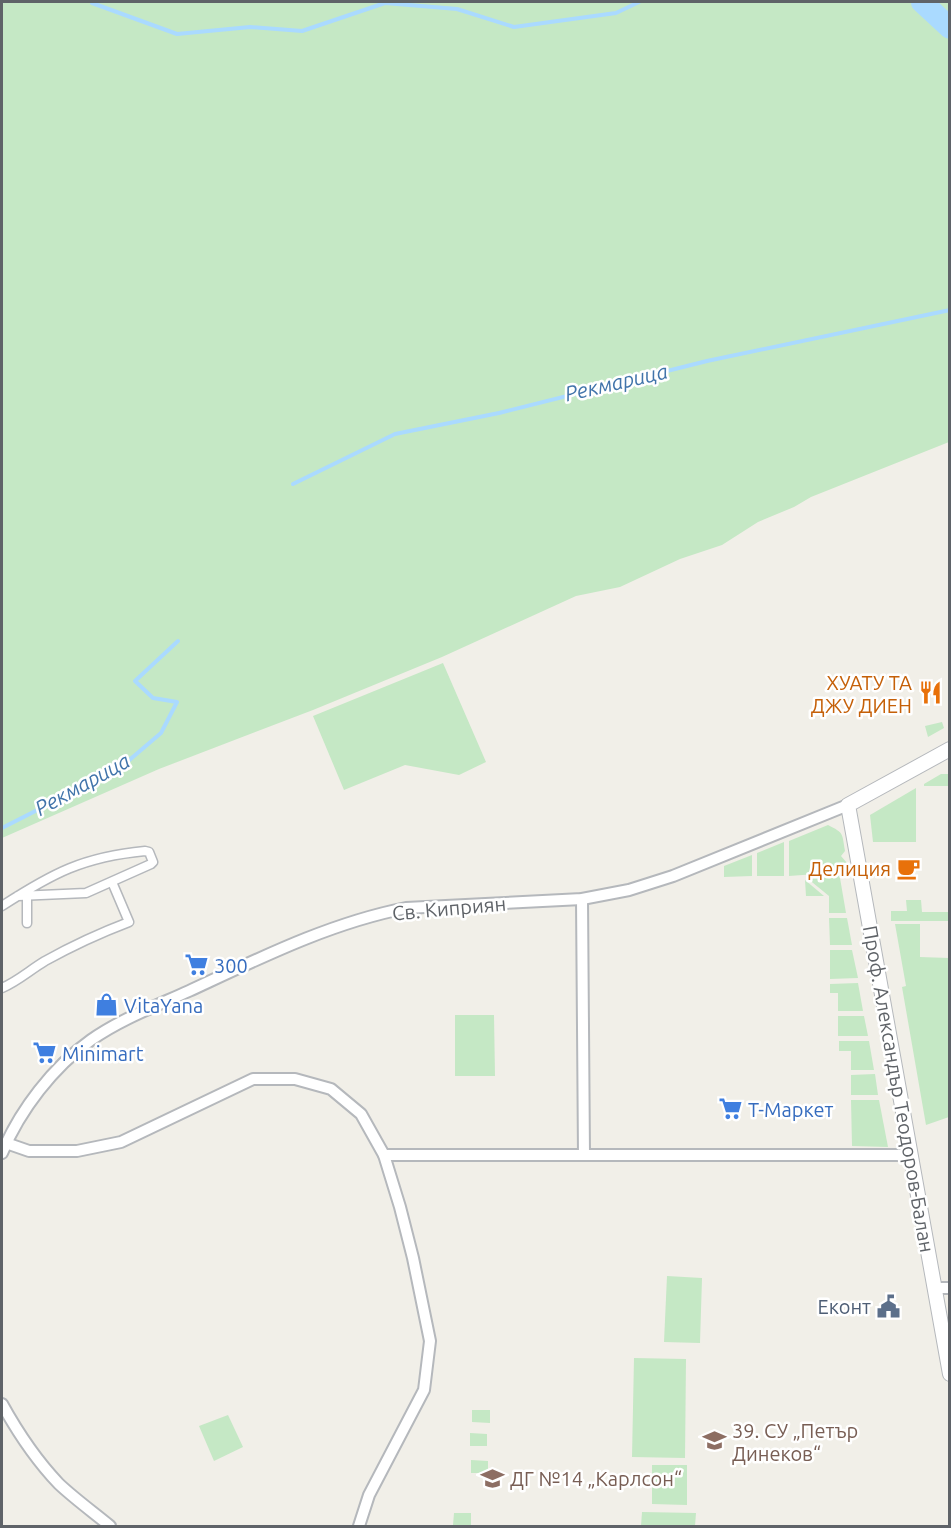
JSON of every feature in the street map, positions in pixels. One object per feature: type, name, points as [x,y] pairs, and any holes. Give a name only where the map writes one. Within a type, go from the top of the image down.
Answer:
[{"type":"street","name":"Св. Киприян","points":[[4,1148],[34,1097],[72,1055],[91,1040],[138,1014],[305,939],[381,913],[406,908],[582,899],[629,891],[673,876],[848,805],[950,749]]},
{"type":"street","name":"Проф. Александър Теодоров-Балан","points":[[848,805],[950,1374]]},
{"type":"street","points":[[2,906],[23,896],[47,877],[85,861],[111,854],[145,851],[149,852],[152,857],[151,864],[86,893],[23,896]]},
{"type":"street","points":[[2,988],[74,946],[129,922],[112,882]]},
{"type":"street","points":[[23,896],[27,923]]},
{"type":"street","points":[[582,899],[584,1155]]},
{"type":"street","points":[[4,1148],[29,1151],[77,1151],[121,1142],[253,1079],[295,1079],[331,1089],[361,1114],[384,1155],[413,1258],[430,1341],[424,1390],[369,1495],[359,1527]]},
{"type":"street","points":[[384,1155],[910,1155]]},
{"type":"street","points":[[934,1288],[950,1288]]},
{"type":"street","points":[[2,1404],[16,1430],[45,1468],[60,1485],[110,1527]]},
{"type":"green space","points":[[2,2],[949,2],[949,442],[811,497],[758,522],[722,545],[680,559],[620,587],[576,596],[442,657],[313,710],[159,769],[2,838]]},
{"type":"green space","points":[[443,663],[486,762],[459,775],[405,765],[344,790],[313,716]]},
{"type":"green space","points":[[942,722],[944,728],[928,737],[925,726]]},
{"type":"green space","points":[[941,774],[949,774],[949,786],[924,786],[924,784]]},
{"type":"green space","points":[[916,788],[916,842],[873,842],[870,815]]},
{"type":"green space","points":[[828,825],[841,834],[845,851],[841,856],[847,863],[847,870],[789,876],[789,841]]},
{"type":"green space","points":[[784,842],[784,876],[757,876],[757,853]]},
{"type":"green space","points":[[752,855],[752,876],[724,877],[724,866]]},
{"type":"green space","points":[[842,875],[840,878],[846,913],[829,913],[829,896],[807,878]]},
{"type":"green space","points":[[805,880],[824,896],[806,896]]},
{"type":"green space","points":[[906,900],[921,900],[922,912],[949,912],[949,921],[891,921],[891,911],[907,911]]},
{"type":"green space","points":[[829,918],[847,918],[852,945],[830,945]]},
{"type":"green space","points":[[895,924],[920,924],[920,957],[949,958],[949,1117],[926,1125],[902,987],[906,986]]},
{"type":"green space","points":[[830,950],[852,950],[858,978],[830,979]]},
{"type":"green space","points":[[858,983],[863,1011],[838,1011],[838,993],[830,993],[830,984]]},
{"type":"green space","points":[[455,1015],[494,1015],[495,1076],[455,1076]]},
{"type":"green space","points":[[838,1016],[864,1016],[868,1036],[838,1036]]},
{"type":"green space","points":[[839,1041],[869,1041],[874,1070],[851,1070],[851,1051],[839,1051]]},
{"type":"green space","points":[[875,1074],[878,1095],[851,1095],[851,1075]]},
{"type":"green space","points":[[851,1100],[879,1100],[888,1147],[852,1146]]},
{"type":"green space","points":[[667,1276],[702,1278],[700,1343],[664,1342]]},
{"type":"green space","points":[[634,1358],[686,1359],[685,1458],[632,1457]]},
{"type":"green space","points":[[472,1410],[490,1410],[490,1423],[472,1422]]},
{"type":"green space","points":[[228,1415],[243,1447],[214,1461],[199,1426]]},
{"type":"green space","points":[[470,1433],[487,1434],[487,1446],[470,1446]]},
{"type":"green space","points":[[471,1460],[488,1461],[488,1473],[471,1473]]},
{"type":"green space","points":[[652,1465],[687,1465],[687,1505],[652,1504]]},
{"type":"green space","points":[[642,1512],[696,1513],[695,1526],[641,1526]]},
{"type":"green space","points":[[454,1513],[471,1513],[471,1526],[453,1525]]},
{"type":"waterway","points":[[92,3],[177,34],[250,27],[302,31],[385,3],[457,9],[514,27],[616,13],[639,2]]},
{"type":"waterway","points":[[922,2],[950,28]]},
{"type":"waterway","name":"Рекмарица","points":[[293,484],[395,434],[499,413],[707,361],[950,310]]},
{"type":"waterway","name":"Рекмарица","points":[[2,828],[120,768],[161,733],[177,702],[153,698],[135,681],[178,641]]},
{"type":"place","name":"ХУАТУ ТА ДЖУ ДИЕН","points":[[930,693]]},
{"type":"place","name":"Делиция","points":[[909,868]]},
{"type":"place","name":"300","points":[[196,965]]},
{"type":"place","name":"VitaYana","points":[[106,1005]]},
{"type":"place","name":"Minimart","points":[[44,1053]]},
{"type":"place","name":"Т-Маркет","points":[[730,1109]]},
{"type":"place","name":"Еконт","points":[[889,1306]]},
{"type":"place","name":"39. СУ „Петър Динеков“","points":[[714,1441]]},
{"type":"place","name":"ДГ №14 „Карлсон“","points":[[492,1478]]}]
